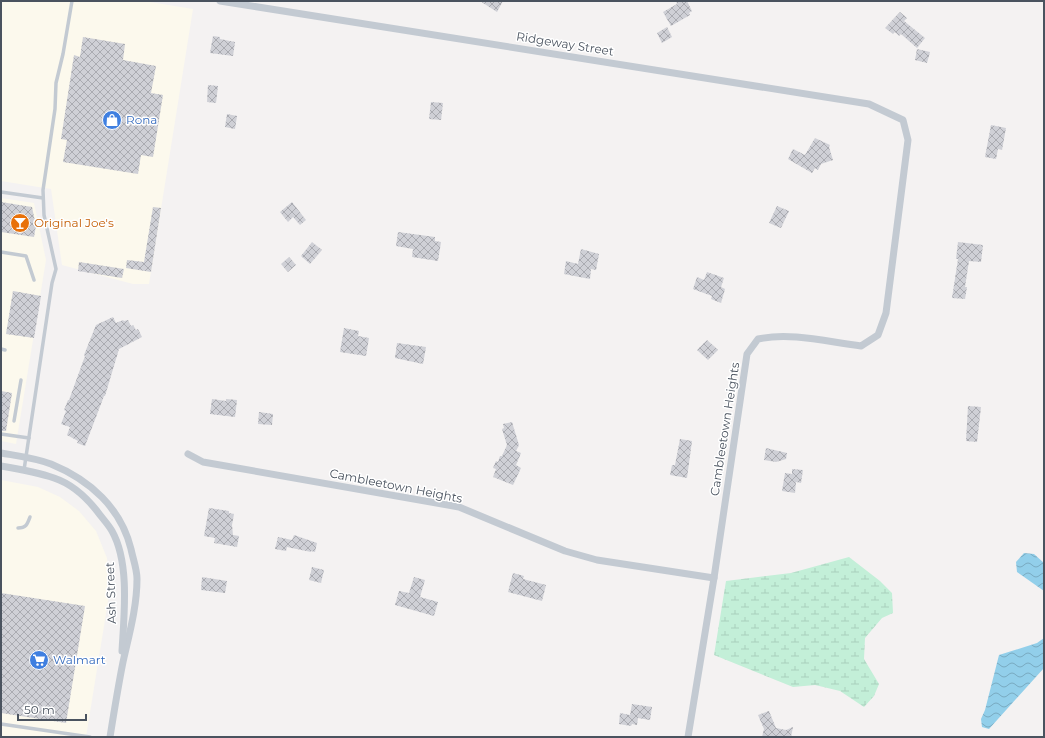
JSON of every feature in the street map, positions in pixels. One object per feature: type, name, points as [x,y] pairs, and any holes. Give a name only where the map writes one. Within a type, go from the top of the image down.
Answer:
[{"type":"street","name":"Ridgeway Street","points":[[220,1],[868,104],[903,120]]},
{"type":"street","name":"Cambleetown Heights","points":[[688,737],[714,578],[747,354],[758,340],[768,337],[798,338],[861,346],[878,335],[886,313],[908,140],[903,120]]},
{"type":"street","name":"Ash Street","points":[[1,453],[26,457],[50,464],[70,473],[88,484],[111,508],[121,523],[129,541],[137,577],[136,603],[121,671],[110,737]]},
{"type":"street","name":"Cambleetown Heights","points":[[188,454],[203,462],[459,507],[565,552],[597,560],[714,578]]},
{"type":"street","name":"Ash Street","points":[[1,466],[36,472],[56,479],[74,488],[86,497],[112,531],[121,556],[124,592],[121,671]]},
{"type":"lane","points":[[24,470],[52,283],[56,269],[46,224],[43,198],[55,110],[56,83],[63,54],[72,1]]},
{"type":"lane","points":[[1,192],[43,198]]},
{"type":"lane","points":[[1,252],[26,256],[34,280]]},
{"type":"lane","points":[[14,421],[21,380]]},
{"type":"lane","points":[[1,434],[29,438]]},
{"type":"lane","points":[[18,528],[24,528],[30,517]]},
{"type":"lane","points":[[1,724],[90,737]]},
{"type":"shaded area","points":[[1,1],[144,1],[193,9],[149,284],[133,284],[62,265],[51,189],[1,181]]},
{"type":"shaded area","points":[[1,198],[34,203],[46,260],[16,444],[1,441]]},
{"type":"shaded area","points":[[1,480],[38,487],[60,497],[79,511],[96,531],[107,558],[110,589],[86,737],[1,737]]},
{"type":"green space","points":[[849,557],[880,581],[892,593],[893,613],[882,618],[865,638],[864,659],[879,684],[874,696],[864,707],[840,691],[815,685],[793,687],[714,655],[726,581],[791,573]]},
{"type":"water","points":[[1024,553],[1034,554],[1044,563],[1044,591],[1017,572],[1016,562]]},
{"type":"water","points":[[1044,638],[1044,668],[989,729],[982,727],[981,719],[985,710],[999,655],[1037,643]]},
{"type":"building","points":[[480,1],[503,1],[497,12]]},
{"type":"building","points":[[676,1],[687,1],[692,11],[689,13],[690,15],[671,26],[663,12],[677,4]]},
{"type":"building","points":[[900,12],[907,18],[904,21],[925,38],[917,48],[901,34],[899,36],[895,32],[893,34],[885,28]]},
{"type":"building","points":[[667,27],[672,37],[662,43],[657,33]]},
{"type":"building","points":[[213,36],[235,42],[233,56],[210,53]]},
{"type":"building","name":"Rona","points":[[83,37],[125,44],[123,60],[156,66],[151,93],[163,95],[153,157],[141,155],[138,174],[63,162],[67,140],[61,139],[74,55],[80,57]]},
{"type":"building","points":[[917,49],[930,52],[927,63],[915,60]]},
{"type":"building","points":[[208,85],[218,86],[216,103],[207,102]]},
{"type":"building","points":[[431,102],[443,103],[441,120],[429,119]]},
{"type":"building","points":[[227,114],[237,116],[235,129],[225,127]]},
{"type":"building","points":[[991,125],[1006,128],[1002,150],[998,149],[996,159],[985,157]]},
{"type":"building","points":[[815,138],[830,145],[829,147],[833,160],[821,164],[818,170],[815,168],[812,173],[788,159],[793,149],[805,155]]},
{"type":"building","points":[[1,202],[32,207],[36,226],[34,237],[1,232]]},
{"type":"building","points":[[292,202],[306,220],[300,225],[293,217],[288,222],[280,212]]},
{"type":"building","points":[[777,206],[789,211],[781,228],[769,223]]},
{"type":"building","points":[[153,207],[161,208],[151,272],[126,268],[127,260],[144,262]]},
{"type":"building","points":[[398,232],[435,237],[435,241],[441,242],[438,261],[412,257],[413,249],[396,246]]},
{"type":"building","points":[[312,242],[322,250],[310,264],[301,256]]},
{"type":"building","points":[[958,242],[983,245],[981,262],[969,261],[965,287],[967,287],[965,299],[952,298],[958,259],[956,259]]},
{"type":"building","points":[[581,249],[599,254],[596,270],[591,269],[590,279],[564,274],[566,261],[578,264]]},
{"type":"building","points":[[289,257],[296,265],[288,272],[281,264]]},
{"type":"building","points":[[79,262],[124,269],[122,278],[78,271]]},
{"type":"building","points":[[707,272],[724,278],[721,287],[725,289],[721,303],[711,299],[712,296],[693,289],[697,277],[704,280]]},
{"type":"building","points":[[13,291],[41,296],[34,338],[6,334]]},
{"type":"building","points":[[113,317],[116,323],[123,320],[128,320],[131,326],[133,325],[136,330],[138,329],[142,337],[119,349],[105,396],[85,446],[77,443],[78,441],[67,435],[70,427],[61,424],[66,411],[64,410],[96,325]]},
{"type":"building","points":[[344,328],[359,331],[358,336],[369,338],[366,356],[340,352]]},
{"type":"building","points":[[707,340],[718,350],[708,360],[697,350]]},
{"type":"building","points":[[397,343],[426,347],[423,364],[395,358]]},
{"type":"building","points":[[1,391],[12,393],[6,431],[1,431]]},
{"type":"building","points":[[212,399],[226,401],[226,399],[237,400],[235,417],[210,414]]},
{"type":"building","points":[[968,406],[981,407],[977,442],[966,441]]},
{"type":"building","points":[[259,412],[273,414],[272,425],[258,424]]},
{"type":"building","points":[[512,422],[519,445],[516,451],[521,453],[516,465],[521,468],[513,485],[493,477],[496,469],[493,468],[496,461],[498,462],[507,445],[502,429],[504,428],[503,424]]},
{"type":"building","points":[[680,439],[692,441],[687,478],[670,475],[672,465],[675,465]]},
{"type":"building","points":[[766,448],[787,453],[786,459],[776,462],[764,460]]},
{"type":"building","points":[[792,469],[803,470],[801,483],[796,482],[795,493],[782,491],[785,473],[792,474]]},
{"type":"building","points":[[209,508],[229,511],[229,513],[234,514],[232,525],[233,535],[239,536],[237,547],[214,543],[215,538],[204,536]]},
{"type":"building","points":[[294,535],[317,543],[315,552],[287,547],[286,551],[275,549],[278,537],[292,540]]},
{"type":"building","points":[[312,567],[324,570],[321,583],[309,580]]},
{"type":"building","points":[[513,573],[524,576],[523,579],[546,585],[542,601],[508,592]]},
{"type":"building","points":[[202,577],[227,581],[225,593],[201,590]]},
{"type":"building","points":[[414,577],[425,580],[420,597],[438,602],[434,616],[395,605],[399,591],[409,593]]},
{"type":"building","name":"Walmart","points":[[1,593],[85,606],[66,723],[1,713]]},
{"type":"building","points":[[632,704],[652,707],[650,720],[638,718],[637,725],[632,724],[631,726],[619,724],[620,713],[630,715]]},
{"type":"building","points":[[769,711],[776,728],[786,730],[793,727],[791,737],[762,737],[764,729],[758,715]]},
{"type":"place","name":"Rona","points":[[112,120]]},
{"type":"place","name":"Original Joe's","points":[[20,223]]},
{"type":"place","name":"Walmart","points":[[39,660]]}]
